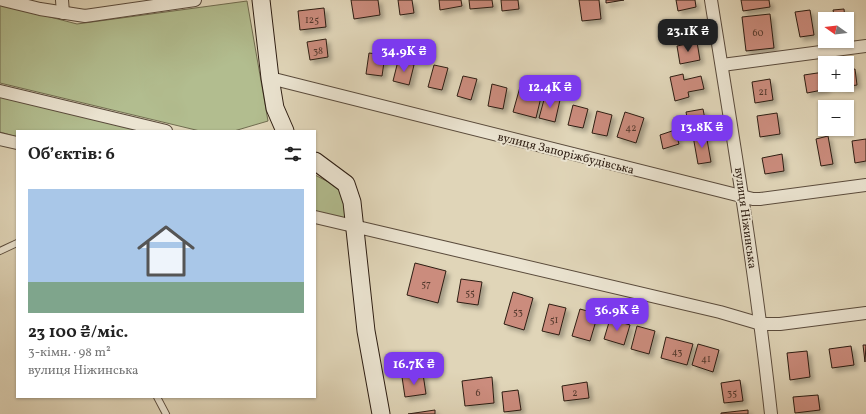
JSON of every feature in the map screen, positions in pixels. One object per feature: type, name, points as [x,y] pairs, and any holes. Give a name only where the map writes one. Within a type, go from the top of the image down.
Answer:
[{"type":"street","points":[[3,0],[40,9],[85,16],[195,0]]},
{"type":"street","points":[[62,0],[63,13]]},
{"type":"street","points":[[261,0],[270,78],[275,108],[281,130]]},
{"type":"street","name":"вулиця Ніжинська","points":[[711,0],[743,197],[761,324],[771,414]]},
{"type":"street","points":[[722,65],[866,46]]},
{"type":"street","name":"вулиця Запоріжбудівська","points":[[270,78],[743,197],[760,199],[866,185]]},
{"type":"street","points":[[0,90],[162,130]]},
{"type":"street","points":[[0,139],[16,143]]},
{"type":"street","points":[[316,162],[346,184],[352,202],[366,331],[381,414]]},
{"type":"street","points":[[316,217],[720,312],[761,324],[780,324],[866,313]]},
{"type":"lane","points":[[0,251],[16,244]]},
{"type":"lane","points":[[158,398],[166,414]]},
{"type":"green space","points":[[247,1],[268,121],[237,130],[196,130],[0,83],[0,4],[77,24]]},
{"type":"green space","points":[[0,96],[140,130],[16,130],[16,137],[0,132]]},
{"type":"green space","points":[[316,176],[340,188],[348,220],[316,211]]},
{"type":"building","points":[[351,0],[378,0],[380,15],[354,19]]},
{"type":"building","points":[[398,0],[412,0],[414,13],[400,15]]},
{"type":"building","points":[[439,0],[461,0],[462,6],[440,10]]},
{"type":"building","points":[[469,0],[492,0],[493,7],[470,9]]},
{"type":"building","points":[[501,0],[518,0],[519,9],[502,11]]},
{"type":"building","points":[[579,0],[599,0],[601,19],[582,21]]},
{"type":"building","points":[[606,0],[624,0],[606,3]]},
{"type":"building","points":[[676,0],[695,0],[696,7],[678,11]]},
{"type":"building","points":[[741,0],[769,0],[770,7],[743,11]]},
{"type":"building","points":[[324,8],[326,27],[300,30],[298,11]]},
{"type":"building","points":[[844,9],[844,12],[833,12],[833,10]]},
{"type":"building","points":[[810,10],[814,35],[800,37],[795,12]]},
{"type":"building","points":[[770,14],[774,48],[746,51],[742,17]]},
{"type":"building","points":[[326,39],[328,57],[310,60],[307,42]]},
{"type":"building","points":[[697,42],[700,60],[680,64],[677,46]]},
{"type":"building","points":[[369,53],[385,55],[382,76],[366,74]]},
{"type":"building","points":[[398,61],[414,65],[409,85],[393,81]]},
{"type":"building","points":[[434,65],[448,68],[442,90],[428,87]]},
{"type":"building","points":[[854,69],[857,85],[854,85]]},
{"type":"building","points":[[818,73],[818,91],[807,93],[804,75]]},
{"type":"building","points":[[683,74],[684,80],[701,76],[704,89],[688,92],[689,97],[675,101],[670,77]]},
{"type":"building","points":[[463,76],[477,79],[471,100],[457,96]]},
{"type":"building","points":[[770,79],[773,100],[755,103],[752,82]]},
{"type":"building","points":[[492,84],[507,88],[503,109],[488,106]]},
{"type":"building","points":[[520,87],[542,93],[536,118],[513,112]]},
{"type":"building","points":[[545,96],[560,100],[555,122],[539,118]]},
{"type":"building","points":[[573,105],[588,109],[583,128],[568,125]]},
{"type":"building","points":[[703,109],[706,125],[689,128],[686,112]]},
{"type":"building","points":[[597,111],[612,115],[607,136],[592,133]]},
{"type":"building","points":[[625,112],[644,118],[636,143],[617,137]]},
{"type":"building","points":[[777,113],[780,134],[760,137],[757,116]]},
{"type":"building","points":[[675,130],[679,144],[663,149],[660,135]]},
{"type":"building","points":[[706,134],[711,162],[698,164],[693,136]]},
{"type":"building","points":[[828,136],[833,164],[821,166],[816,139]]},
{"type":"building","points":[[866,139],[866,161],[855,163],[852,141]]},
{"type":"building","points":[[782,154],[784,171],[765,174],[762,158]]},
{"type":"building","points":[[415,263],[446,271],[438,303],[407,295]]},
{"type":"building","points":[[461,279],[482,282],[478,305],[457,302]]},
{"type":"building","points":[[513,292],[533,298],[524,330],[504,324]]},
{"type":"building","points":[[549,304],[566,308],[559,335],[542,331]]},
{"type":"building","points":[[580,309],[598,314],[590,341],[572,336]]},
{"type":"building","points":[[610,319],[630,325],[624,345],[604,339]]},
{"type":"building","points":[[637,326],[655,331],[649,354],[631,349]]},
{"type":"building","points":[[666,337],[693,344],[687,365],[661,358]]},
{"type":"building","points":[[698,344],[719,350],[713,372],[692,365]]},
{"type":"building","points":[[863,345],[866,345],[865,362]]},
{"type":"building","points":[[851,346],[854,365],[832,368],[829,349]]},
{"type":"building","points":[[807,351],[810,377],[790,380],[787,353]]},
{"type":"building","points":[[423,374],[426,394],[405,397],[402,377]]},
{"type":"building","points":[[492,377],[494,403],[465,406],[462,381]]},
{"type":"building","points":[[740,380],[743,401],[724,403],[721,383]]},
{"type":"building","points":[[587,382],[589,398],[564,401],[562,386]]},
{"type":"building","points":[[518,390],[521,410],[504,412],[502,392]]},
{"type":"building","points":[[818,395],[820,410],[795,413],[793,397]]},
{"type":"building","points":[[435,410],[435,414],[408,414]]},
{"type":"building","points":[[748,410],[748,414],[721,414],[721,413]]}]
